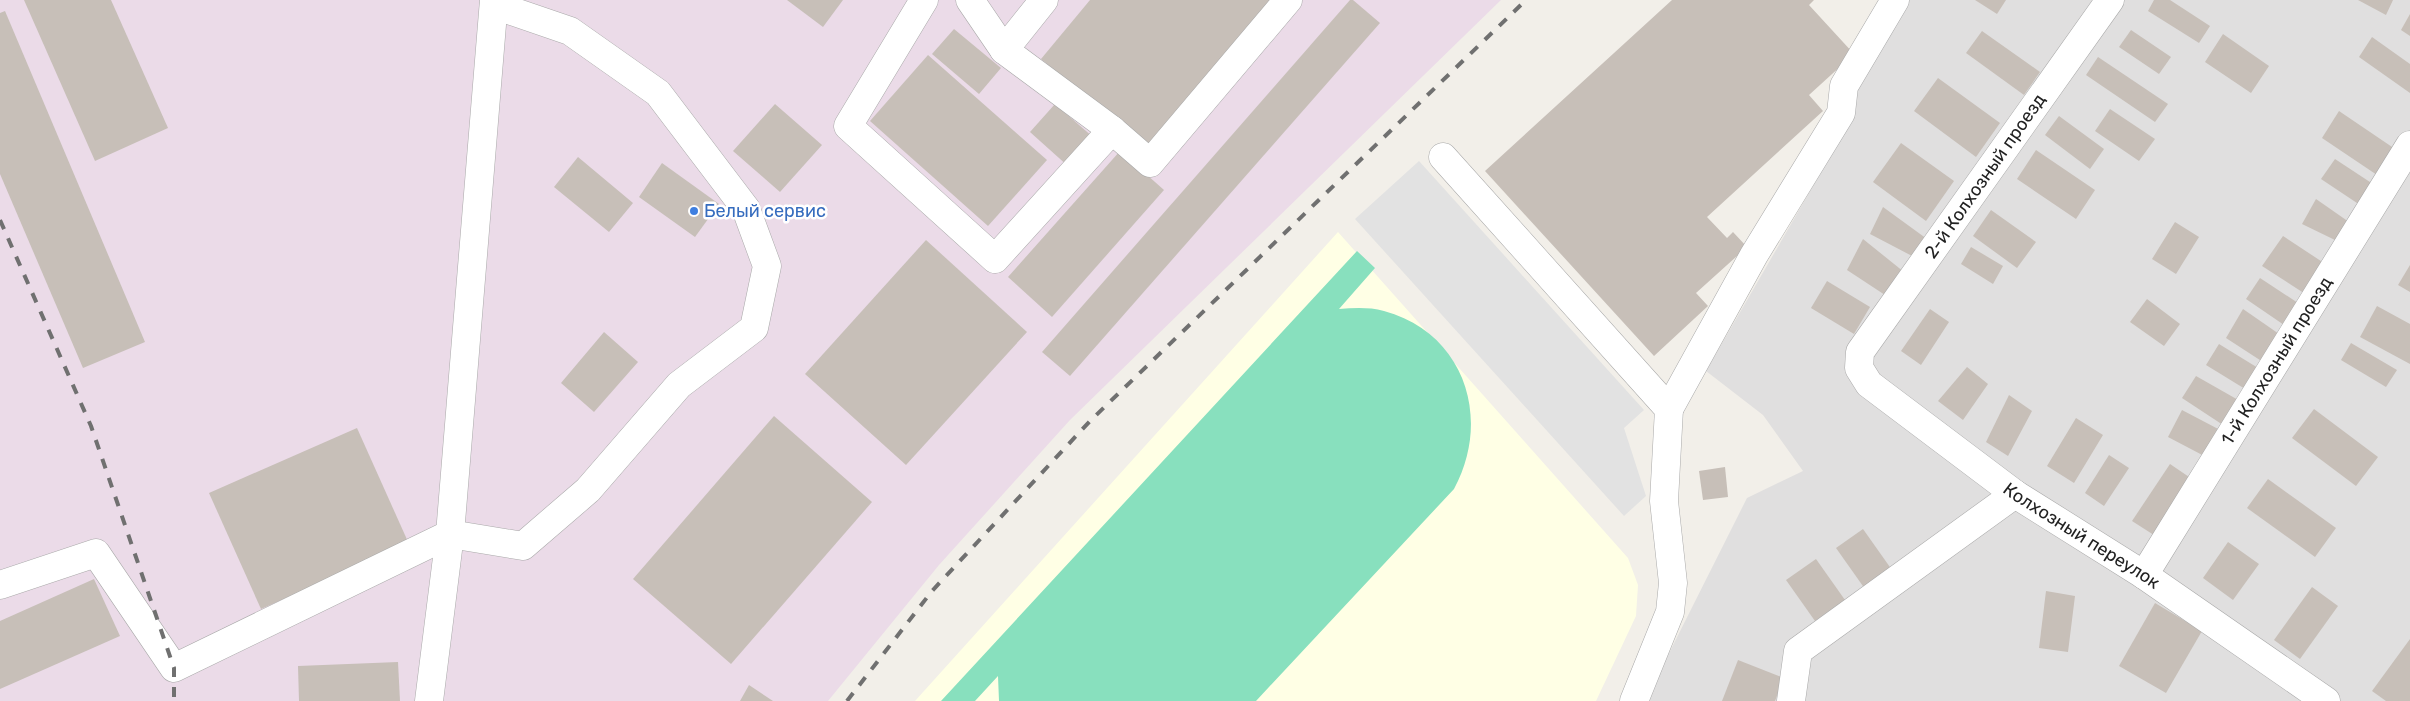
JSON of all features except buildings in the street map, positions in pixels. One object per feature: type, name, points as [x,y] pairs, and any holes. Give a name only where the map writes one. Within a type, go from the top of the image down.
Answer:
[{"type":"street","points":[[924,0],[848,126],[995,259],[1112,130]]},
{"type":"street","points":[[970,0],[1004,50],[1112,130],[1150,163],[1288,0]]},
{"type":"street","points":[[1004,50],[1044,0]]},
{"type":"street","points":[[1634,701],[1670,612],[1673,583],[1664,501],[1669,409],[1754,255],[1841,113],[1844,86],[1894,0]]},
{"type":"street","name":"2-й Колхозный проезд","points":[[1860,352],[2110,0]]},
{"type":"street","points":[[0,585],[96,553],[174,668],[450,534],[524,546],[588,490],[679,386],[754,328],[767,266],[746,209],[658,93],[570,31],[494,2],[450,534],[429,701]]},
{"type":"street","name":"1-й Колхозный проезд","points":[[2144,575],[2410,145]]},
{"type":"street","points":[[1443,157],[1669,409]]},
{"type":"street","name":"Колхозный переулок","points":[[1860,352],[1859,368],[1869,384],[2016,494],[2144,575],[2326,701]]},
{"type":"street","points":[[1791,701],[1798,652],[2016,494]]},
{"type":"shaded area","points":[[0,0],[1501,0],[1070,420],[939,565],[828,701],[0,701]]},
{"type":"shaded area","points":[[1909,0],[2410,0],[2410,701],[1645,701],[1747,498],[1803,471],[1763,415],[1706,371],[1853,117],[1855,95]]},
{"type":"shaded area","points":[[1419,161],[1644,410],[1624,428],[1646,496],[1624,516],[1355,219]]},
{"type":"shaded area","points":[[1338,232],[1628,558],[1638,585],[1636,616],[1596,701],[915,701]]},
{"type":"green space","points":[[1357,251],[1375,268],[1339,309],[1362,308],[1384,311],[1412,322],[1434,338],[1452,359],[1464,382],[1470,408],[1470,435],[1465,462],[1454,489],[1256,701],[999,701],[998,676],[975,701],[941,701]]},
{"type":"railway","points":[[847,701],[932,591],[1090,421],[1526,0]]},
{"type":"railway","points":[[0,220],[91,426],[174,668],[174,701]]},
{"type":"place","name":"Белый сервис","points":[[694,211]]}]
